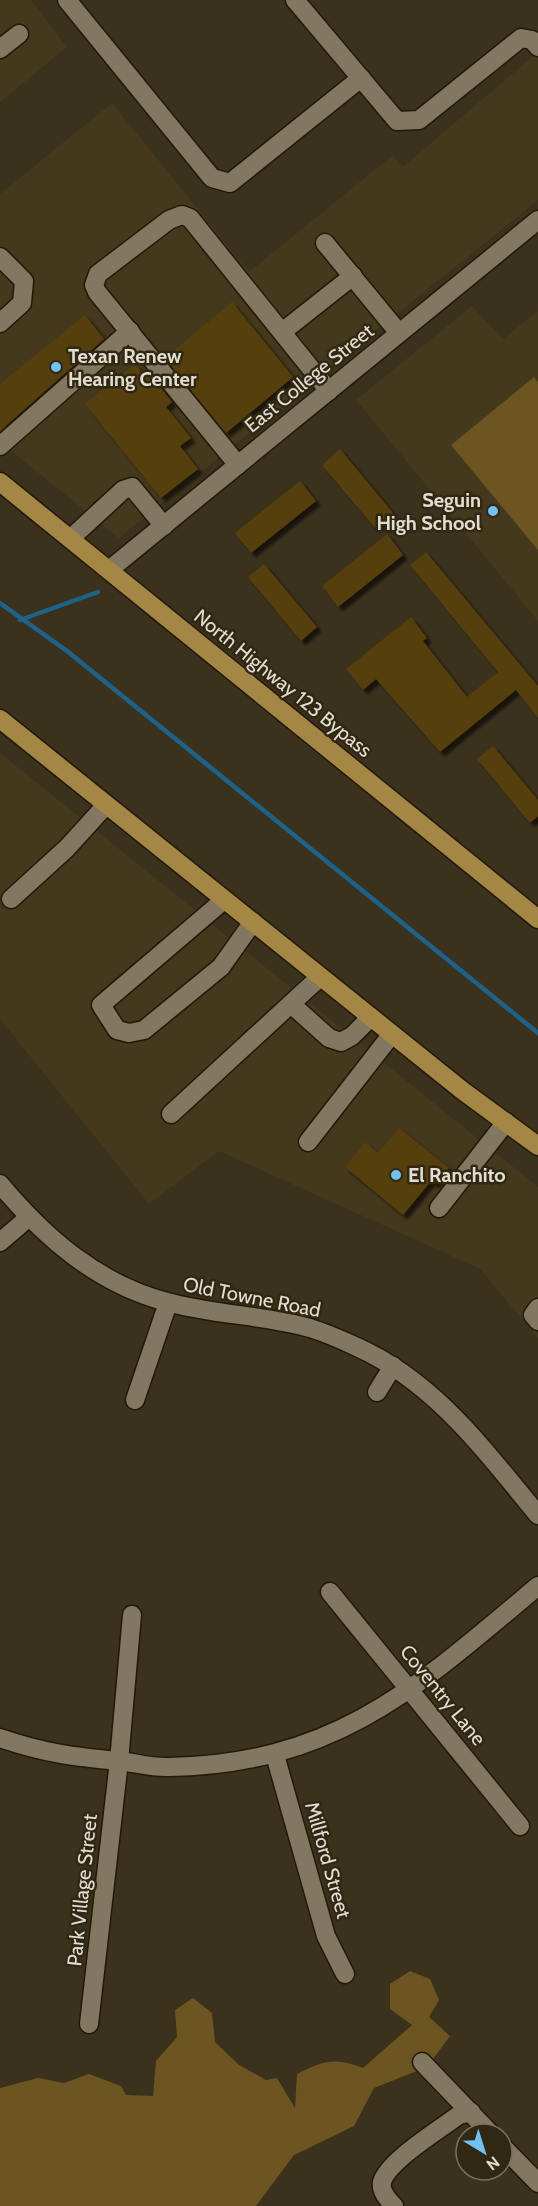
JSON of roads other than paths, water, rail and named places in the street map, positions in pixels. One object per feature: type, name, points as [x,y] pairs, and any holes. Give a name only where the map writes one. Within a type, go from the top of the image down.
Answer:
[{"type":"main road","name":"North Highway 123 Bypass","points":[[0,482],[538,919]]},
{"type":"main road","points":[[0,719],[320,977],[538,1146]]},
{"type":"street","points":[[67,0],[212,178],[230,183],[361,78]]},
{"type":"street","points":[[295,0],[397,121],[419,120],[521,38],[532,39],[538,47]]},
{"type":"street","points":[[0,49],[19,34]]},
{"type":"street","points":[[238,465],[98,292],[94,285],[98,274],[169,220],[182,216],[190,218],[329,391]]},
{"type":"street","name":"East College Street","points":[[109,570],[538,219]]},
{"type":"street","points":[[325,243],[399,333]]},
{"type":"street","points":[[0,257],[24,280],[22,303],[0,323]]},
{"type":"street","points":[[282,332],[353,276]]},
{"type":"street","points":[[0,446],[130,331]]},
{"type":"street","points":[[70,539],[123,490],[132,487],[164,526]]},
{"type":"street","points":[[11,899],[67,848],[106,805]]},
{"type":"street","points":[[224,900],[101,1005],[117,1030],[129,1034],[144,1030],[221,967],[253,922]]},
{"type":"street","points":[[171,1114],[320,977]]},
{"type":"street","points":[[291,1004],[329,1038],[341,1042],[352,1036],[371,1017]]},
{"type":"street","points":[[308,1142],[392,1034]]},
{"type":"street","points":[[440,1208],[506,1122]]},
{"type":"street","name":"Old Towne Road","points":[[0,1184],[28,1218],[102,1277],[168,1303],[310,1328],[358,1347],[393,1366],[430,1392],[465,1428],[538,1515]]},
{"type":"street","points":[[0,1242],[28,1218]]},
{"type":"street","points":[[135,1400],[168,1303]]},
{"type":"street","points":[[538,1308],[533,1315],[538,1321]]},
{"type":"street","points":[[377,1392],[393,1366]]},
{"type":"street","points":[[0,1738],[64,1757],[167,1767],[216,1764],[274,1755],[320,1740],[349,1726],[411,1689],[436,1672],[538,1586]]},
{"type":"street","name":"Coventry Lane","points":[[330,1592],[520,1826]]},
{"type":"street","name":"Park Village Street","points":[[89,2024],[119,1761],[132,1615]]},
{"type":"street","name":"Millford Street","points":[[274,1755],[326,1936],[345,1974]]},
{"type":"street","points":[[422,2061],[480,2122]]},
{"type":"street","points":[[394,2206],[383,2192],[382,2184],[388,2170],[459,2115],[471,2112]]},
{"type":"street","points":[[514,2158],[538,2183]]},
{"type":"waterway","points":[[20,620],[98,592]]},
{"type":"waterway","points":[[0,603],[67,651],[538,1033]]},
{"type":"place","name":"Texan Renew Hearing Center","points":[[56,367]]},
{"type":"place","name":"Seguin High School","points":[[493,511]]},
{"type":"place","name":"El Ranchito","points":[[396,1175]]}]
